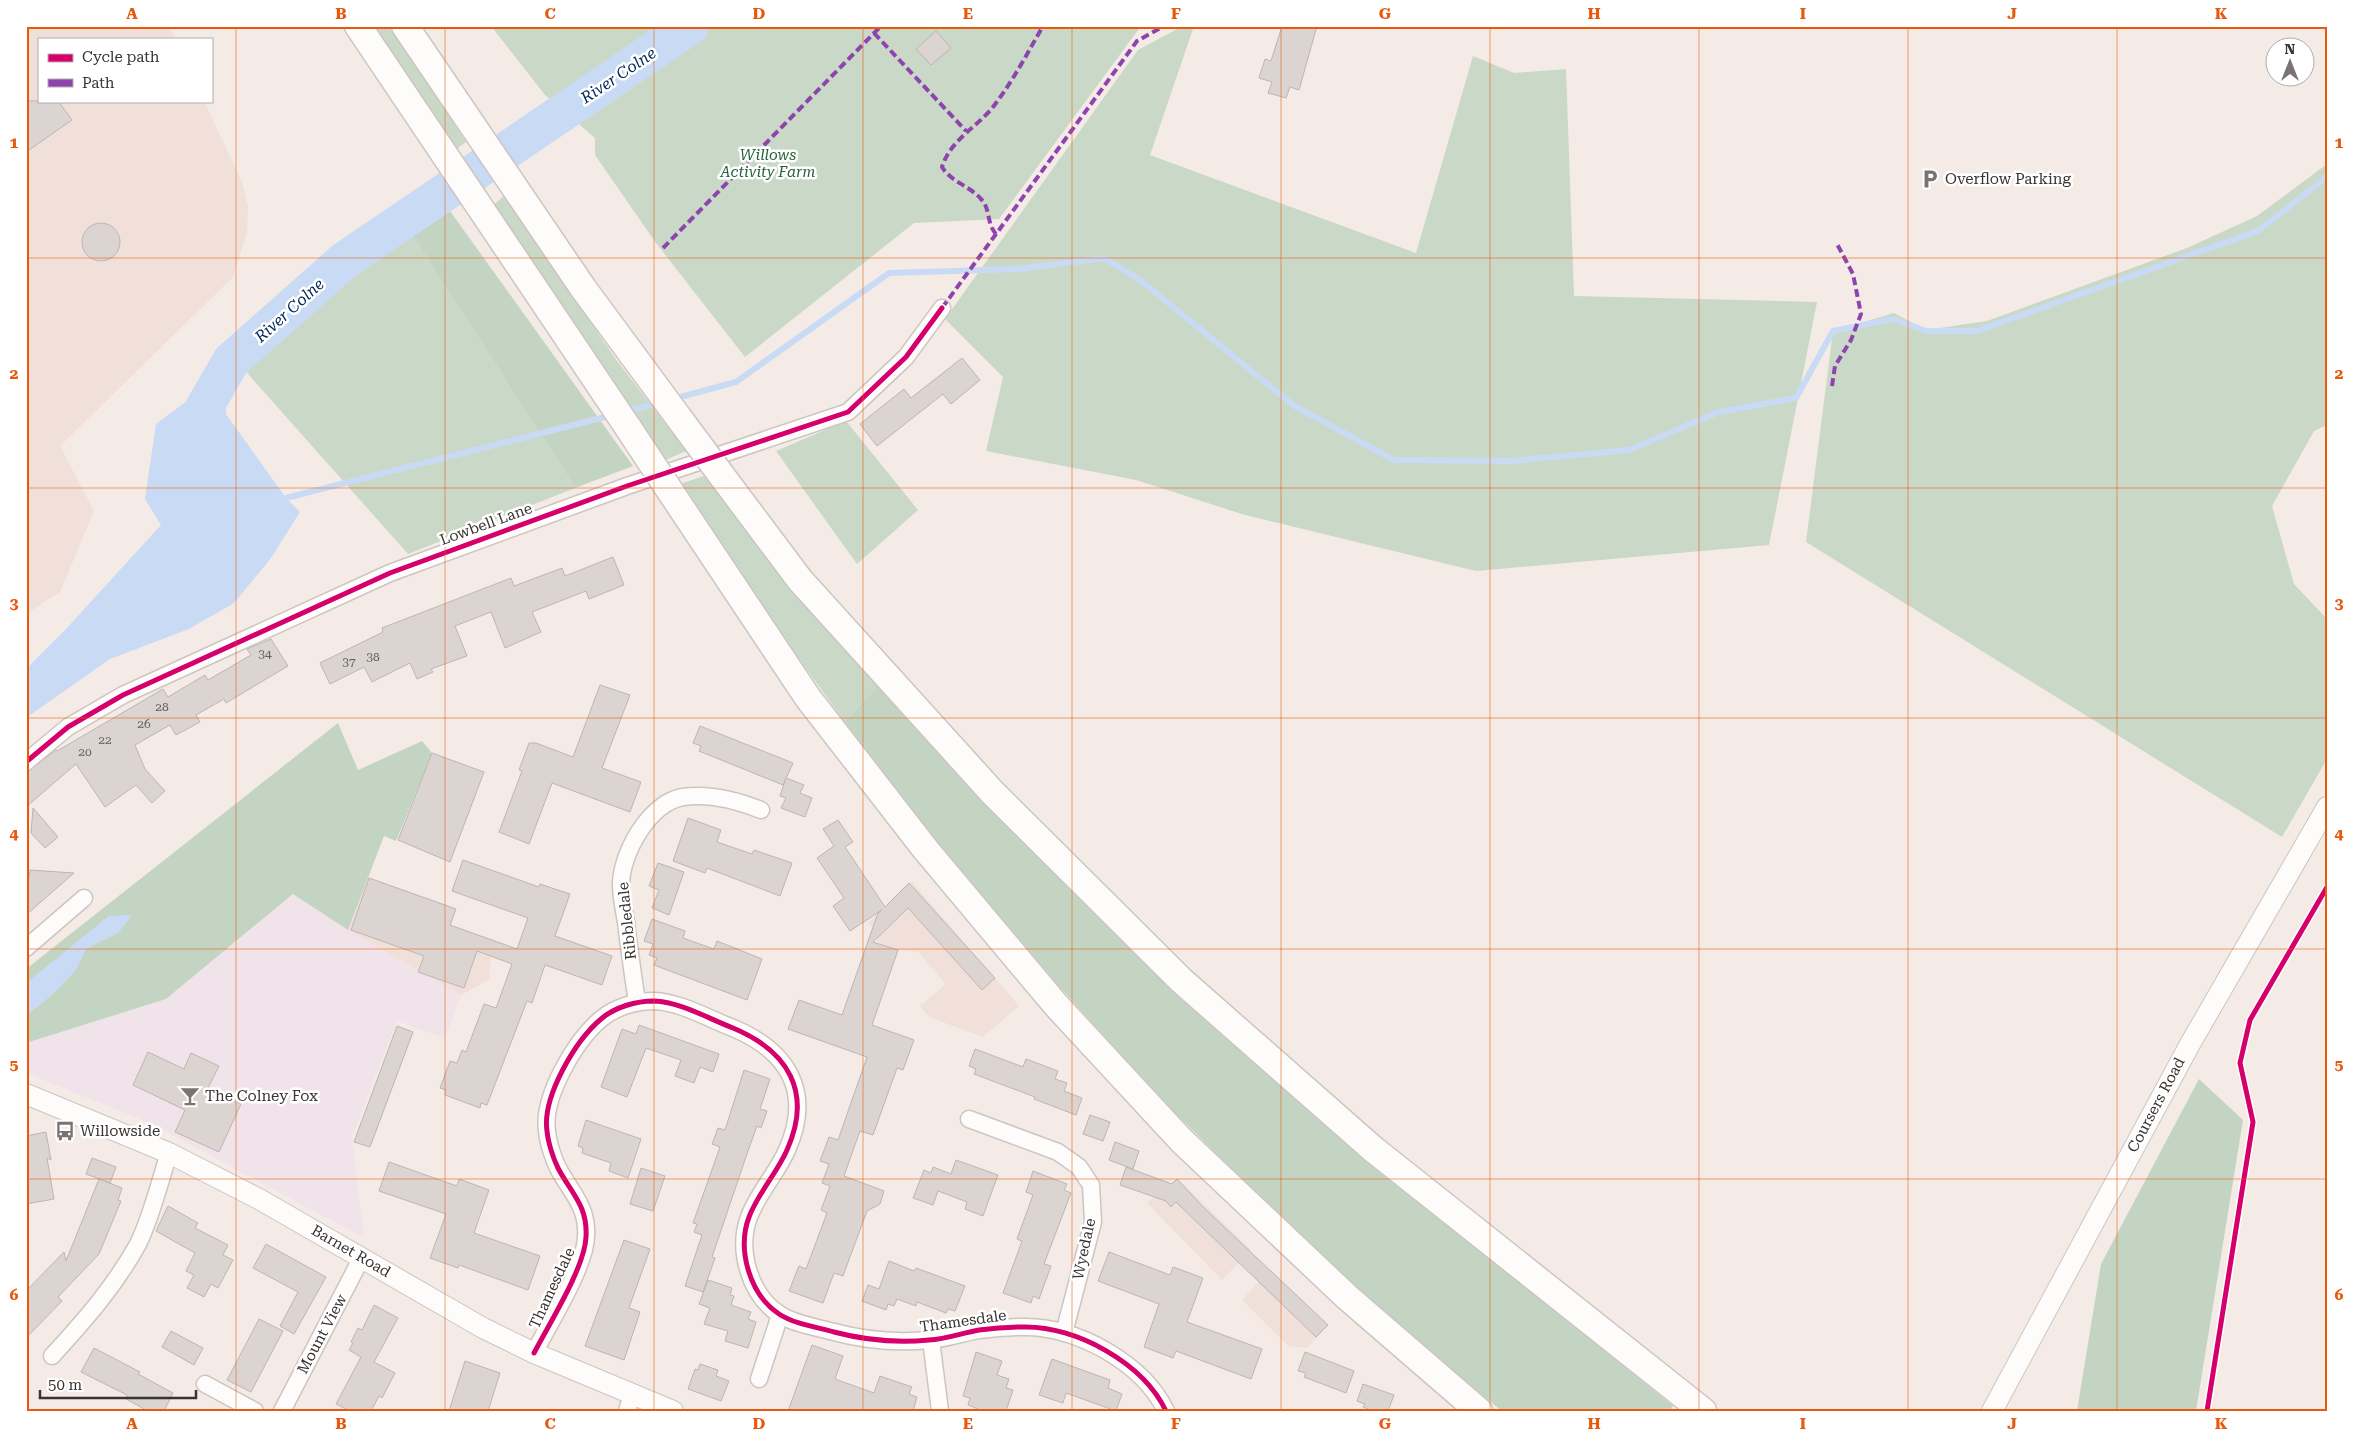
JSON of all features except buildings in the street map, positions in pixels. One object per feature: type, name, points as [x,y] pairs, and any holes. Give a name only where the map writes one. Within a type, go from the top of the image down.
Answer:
[{"type":"main road","points":[[358,26],[808,698],[926,850],[1056,1005],[1181,1140],[1347,1297],[1479,1411]]},
{"type":"main road","points":[[405,26],[583,288],[800,580],[992,792],[1182,981],[1373,1148],[1703,1411]]},
{"type":"street","name":"Lowbell Lane","points":[[26,762],[68,727],[123,695],[390,573],[627,486],[848,412],[906,357],[942,308]]},
{"type":"street","name":"Ribbledale","points":[[637,1002],[621,885],[624,861],[632,842],[643,825],[664,805],[681,797],[714,797],[740,801],[761,810]]},
{"type":"street","name":"Coursers Road","points":[[1992,1410],[2190,1044],[2327,807]]},
{"type":"street","points":[[26,948],[84,898]]},
{"type":"street","name":"Thamesdale","points":[[534,1353],[583,1259],[586,1239],[586,1220],[582,1205],[557,1166],[547,1131],[547,1111],[550,1098],[568,1060],[597,1023],[620,1008],[637,1002],[658,1001],[676,1006],[748,1035],[766,1045],[779,1057],[790,1074],[796,1093],[797,1117],[788,1150],[750,1215],[744,1235],[745,1254],[754,1285],[763,1299],[780,1314],[808,1325],[843,1334],[883,1340],[931,1340],[1003,1327],[1029,1326],[1064,1333],[1099,1347],[1122,1360],[1145,1381],[1166,1411]]},
{"type":"street","name":"Barnet Road","points":[[26,1094],[169,1153],[259,1199],[483,1328],[629,1403],[673,1411]]},
{"type":"street","name":"Wyedale","points":[[969,1119],[1058,1152],[1079,1167],[1091,1185],[1093,1222],[1064,1333]]},
{"type":"street","points":[[52,1356],[98,1304],[124,1268],[139,1242],[169,1153]]},
{"type":"street","name":"Mount View","points":[[282,1411],[362,1257]]},
{"type":"street","points":[[759,1379],[780,1314]]},
{"type":"street","points":[[931,1340],[940,1411]]},
{"type":"street","points":[[205,1384],[255,1411]]},
{"type":"shaded area","points":[[26,26],[169,26],[175,38],[38,38],[38,102],[204,102],[242,182],[248,207],[247,232],[233,277],[60,446],[94,511],[60,592],[26,614]]},
{"type":"shaded area","points":[[368,877],[456,909],[451,925],[496,941],[491,956],[489,980],[461,995],[348,930]]},
{"type":"shaded area","points":[[912,882],[1019,1006],[983,1037],[929,1017],[920,1006],[946,984],[918,952],[898,950],[877,942],[879,934],[868,923]]},
{"type":"shaded area","points":[[294,894],[348,930],[461,995],[445,1038],[397,1021],[352,1136],[364,1238],[152,1124],[26,1073],[26,1043],[166,999]]},
{"type":"shaded area","points":[[1177,1178],[1251,1250],[1222,1280],[1147,1203]]},
{"type":"shaded area","points":[[1270,1269],[1328,1325],[1307,1348],[1288,1346],[1242,1300]]},
{"type":"green space","points":[[372,26],[390,26],[466,142],[455,150]]},
{"type":"green space","name":"Willows Activity Farm","points":[[491,26],[1141,26],[999,219],[914,223],[745,357],[656,243],[595,155],[595,138],[545,95]]},
{"type":"green space","points":[[1183,26],[1194,26],[1150,155],[1416,253],[1473,56],[1514,73],[1566,69],[1574,296],[1817,302],[1769,545],[1476,571],[1245,515],[1136,480],[986,451],[1003,377],[945,319],[1138,50]]},
{"type":"green space","points":[[2327,164],[2327,425],[2314,431],[2272,506],[2294,584],[2327,619],[2327,759],[2282,837],[1806,542],[1833,331],[1894,313],[1926,330],[1987,321],[2187,248],[2257,216]]},
{"type":"green space","points":[[504,196],[615,358],[686,451],[663,461],[492,206]]},
{"type":"green space","points":[[445,204],[633,466],[575,488],[407,227]]},
{"type":"green space","points":[[407,227],[575,488],[408,554],[241,366],[310,295]]},
{"type":"green space","points":[[846,421],[918,510],[857,564],[776,451]]},
{"type":"green space","points":[[704,476],[776,566],[878,685],[845,722],[746,586],[680,484]]},
{"type":"green space","points":[[878,685],[1374,1164],[1673,1406],[1670,1411],[1502,1411],[1407,1333],[1292,1228],[1162,1100],[1058,985],[943,851],[845,722]]},
{"type":"green space","points":[[338,723],[358,770],[422,741],[432,753],[396,841],[384,836],[348,930],[293,894],[166,999],[26,1043],[26,969]]},
{"type":"green space","points":[[2199,1079],[2243,1120],[2196,1411],[2077,1411],[2101,1264]]},
{"type":"water","points":[[226,372],[226,414],[286,498],[300,512],[271,558],[234,603],[189,629],[110,659],[26,718],[26,669],[65,630],[161,525],[145,499],[156,424]]},
{"type":"water","points":[[132,915],[118,933],[86,949],[76,970],[53,994],[26,1016],[26,983],[109,916]]},
{"type":"waterway","name":"River Colne","points":[[200,415],[231,361],[345,260],[690,26]]},
{"type":"waterway","points":[[673,399],[736,382],[889,273],[1019,269],[1104,258],[1140,280],[1293,405],[1394,460],[1511,461],[1629,450],[1719,412],[1796,398],[1833,331],[1893,319],[1926,331],[1977,331],[2258,231],[2327,177]]},
{"type":"waterway","points":[[625,412],[661,402]]},
{"type":"waterway","points":[[286,498],[613,415]]},
{"type":"marked path","points":[[663,248],[881,26]]},
{"type":"marked path","points":[[996,234],[981,199],[950,176],[942,167],[952,148],[1003,94],[1043,26]]},
{"type":"marked path","points":[[942,308],[1137,41],[1164,26]]},
{"type":"marked path","points":[[874,33],[966,131]]},
{"type":"marked path","points":[[1832,386],[1835,366],[1851,340],[1861,314],[1853,274],[1836,242]]},
{"type":"cycle path","points":[[26,762],[68,727],[123,695],[390,573],[627,486],[848,412],[906,357],[942,308]]},
{"type":"cycle path","points":[[2207,1411],[2253,1122],[2240,1063],[2250,1020],[2327,887]]},
{"type":"cycle path","points":[[534,1353],[580,1264],[586,1237],[586,1226],[578,1200],[558,1168],[548,1140],[547,1117],[555,1086],[571,1055],[601,1019],[613,1011],[626,1006],[654,1001],[685,1008],[752,1037],[781,1061],[790,1076],[796,1092],[797,1110],[794,1129],[783,1158],[762,1191],[749,1217],[744,1243],[748,1270],[753,1283],[760,1295],[779,1314],[813,1327],[845,1335],[881,1340],[917,1341],[979,1330],[1013,1327],[1044,1328],[1065,1333],[1086,1340],[1125,1363],[1141,1377],[1166,1411]]},
{"type":"place","name":"Overflow Parking","points":[[1930,179]]},
{"type":"place","name":"The Colney Fox","points":[[190,1096]]},
{"type":"place","name":"Willowside","points":[[65,1131]]}]
